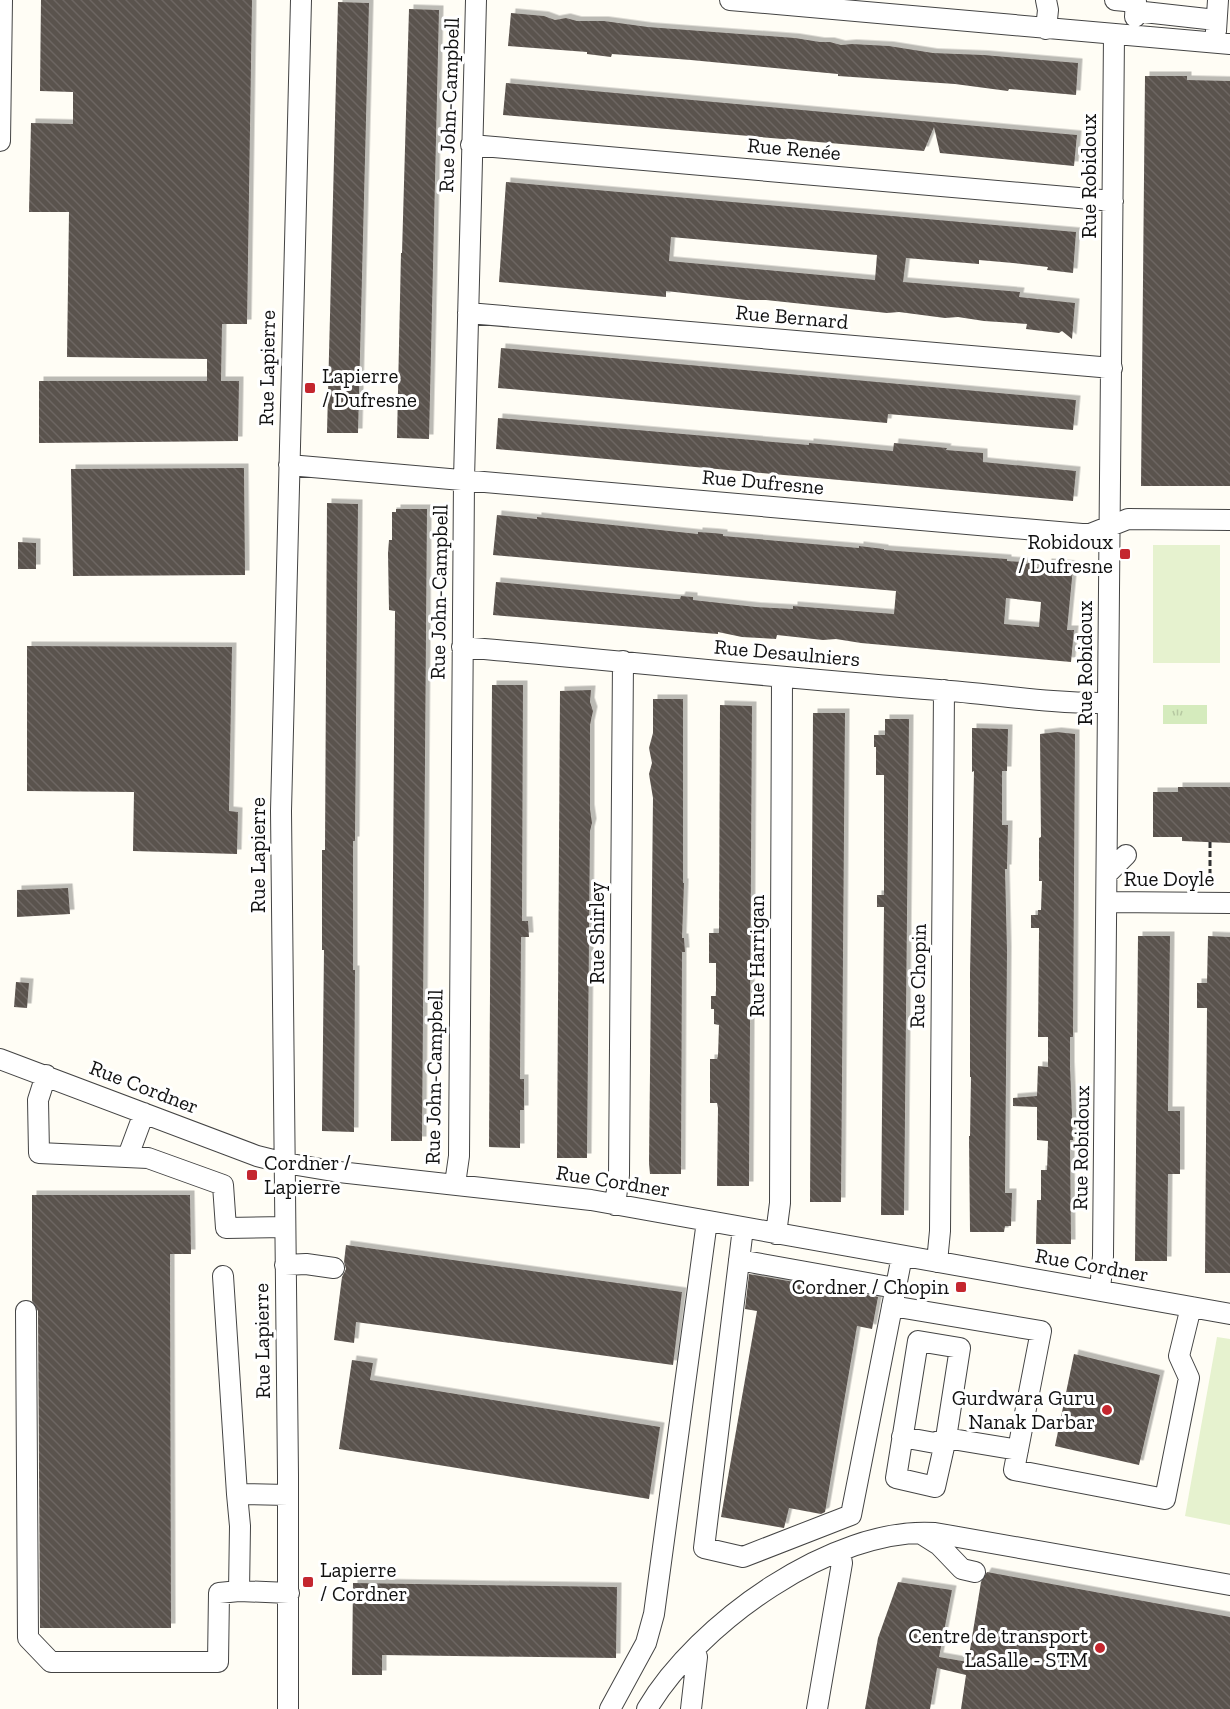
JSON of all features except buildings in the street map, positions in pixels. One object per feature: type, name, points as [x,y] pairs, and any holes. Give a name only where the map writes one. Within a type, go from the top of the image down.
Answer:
[{"type":"street","points":[[0,141],[3,0]]},
{"type":"street","name":"Rue Lapierre","points":[[288,1709],[289,1593],[281,811],[300,0]]},
{"type":"street","name":"Rue John-Campbell","points":[[455,1184],[459,1156],[464,480],[476,0]]},
{"type":"street","points":[[730,0],[1222,44],[1216,20],[1218,0]]},
{"type":"street","points":[[1046,0],[1048,10],[1046,29]]},
{"type":"street","points":[[1115,0],[1216,20]]},
{"type":"street","name":"Rue Robidoux","points":[[1100,1290],[1103,1256],[1108,873],[1107,704],[1113,201],[1124,35],[1143,5]]},
{"type":"street","name":"Rue Renée","points":[[471,145],[1113,201]]},
{"type":"street","name":"Rue Bernard","points":[[468,313],[1112,368]]},
{"type":"street","name":"Rue Dufresne","points":[[289,465],[1082,534],[1090,534],[1128,519],[1230,520]]},
{"type":"street","name":"Rue Desaulniers","points":[[462,647],[782,678],[944,690],[1080,704],[1107,704]]},
{"type":"street","name":"Rue Shirley","points":[[615,1205],[619,1175],[623,661]]},
{"type":"street","name":"Rue Harrigan","points":[[776,1234],[780,1203],[782,678]]},
{"type":"street","name":"Rue Chopin","points":[[937,1262],[940,1231],[944,690]]},
{"type":"street","points":[[1108,873],[1126,855]]},
{"type":"street","name":"Rue Doyle","points":[[1107,902],[1230,903]]},
{"type":"street","name":"Rue Cordner","points":[[0,1059],[257,1156],[285,1163],[349,1173],[565,1196],[1230,1314]]},
{"type":"street","points":[[46,1075],[38,1100],[39,1153],[148,1158],[223,1185],[226,1228],[285,1227]]},
{"type":"street","points":[[128,1156],[144,1113]]},
{"type":"street","points":[[610,1709],[646,1643],[654,1614],[707,1221]]},
{"type":"street","points":[[744,1228],[704,1548],[743,1557],[851,1515],[902,1256]]},
{"type":"street","points":[[739,1260],[893,1297],[942,1314],[1041,1331],[1014,1470],[1165,1499],[1189,1378],[1179,1356],[1191,1307]]},
{"type":"street","points":[[285,1265],[304,1264],[334,1268]]},
{"type":"street","points":[[224,1276],[240,1526],[239,1591]]},
{"type":"street","points":[[26,1311],[28,1638],[51,1662],[218,1662],[219,1593],[239,1591],[289,1593]]},
{"type":"street","points":[[935,1344],[942,1314]]},
{"type":"street","points":[[918,1341],[935,1344],[960,1348],[946,1438],[935,1487],[896,1478],[918,1341]]},
{"type":"street","points":[[902,1437],[935,1443],[946,1438],[1018,1450]]},
{"type":"street","points":[[237,1494],[288,1495]]},
{"type":"street","points":[[918,1532],[939,1545],[962,1569],[975,1572]]},
{"type":"street","points":[[648,1709],[663,1686],[694,1650],[728,1619],[762,1594],[810,1565],[840,1552],[895,1535],[918,1532],[935,1533],[1230,1585]]},
{"type":"street","points":[[817,1709],[842,1563],[840,1552]]},
{"type":"street","points":[[691,1709],[697,1657],[694,1650]]},
{"type":"path","points":[[1210,842],[1210,887]]},
{"type":"green space","points":[[1153,545],[1220,545],[1220,663],[1153,663]]},
{"type":"green space","points":[[1163,705],[1207,705],[1207,724],[1163,724]]},
{"type":"green space","points":[[1217,1337],[1230,1339],[1230,1525],[1185,1516]]},
{"type":"place","name":"Lapierre / Dufresne","points":[[310,388]]},
{"type":"place","name":"Robidoux / Dufresne","points":[[1125,554]]},
{"type":"place","name":"Cordner / Lapierre","points":[[252,1175]]},
{"type":"place","name":"Cordner / Chopin","points":[[961,1287]]},
{"type":"place","name":"Gurdwara Guru Nanak Darbar","points":[[1107,1410]]},
{"type":"place","name":"Lapierre / Cordner","points":[[308,1582]]},
{"type":"place","name":"Centre de transport LaSalle - STM","points":[[1100,1648]]}]
